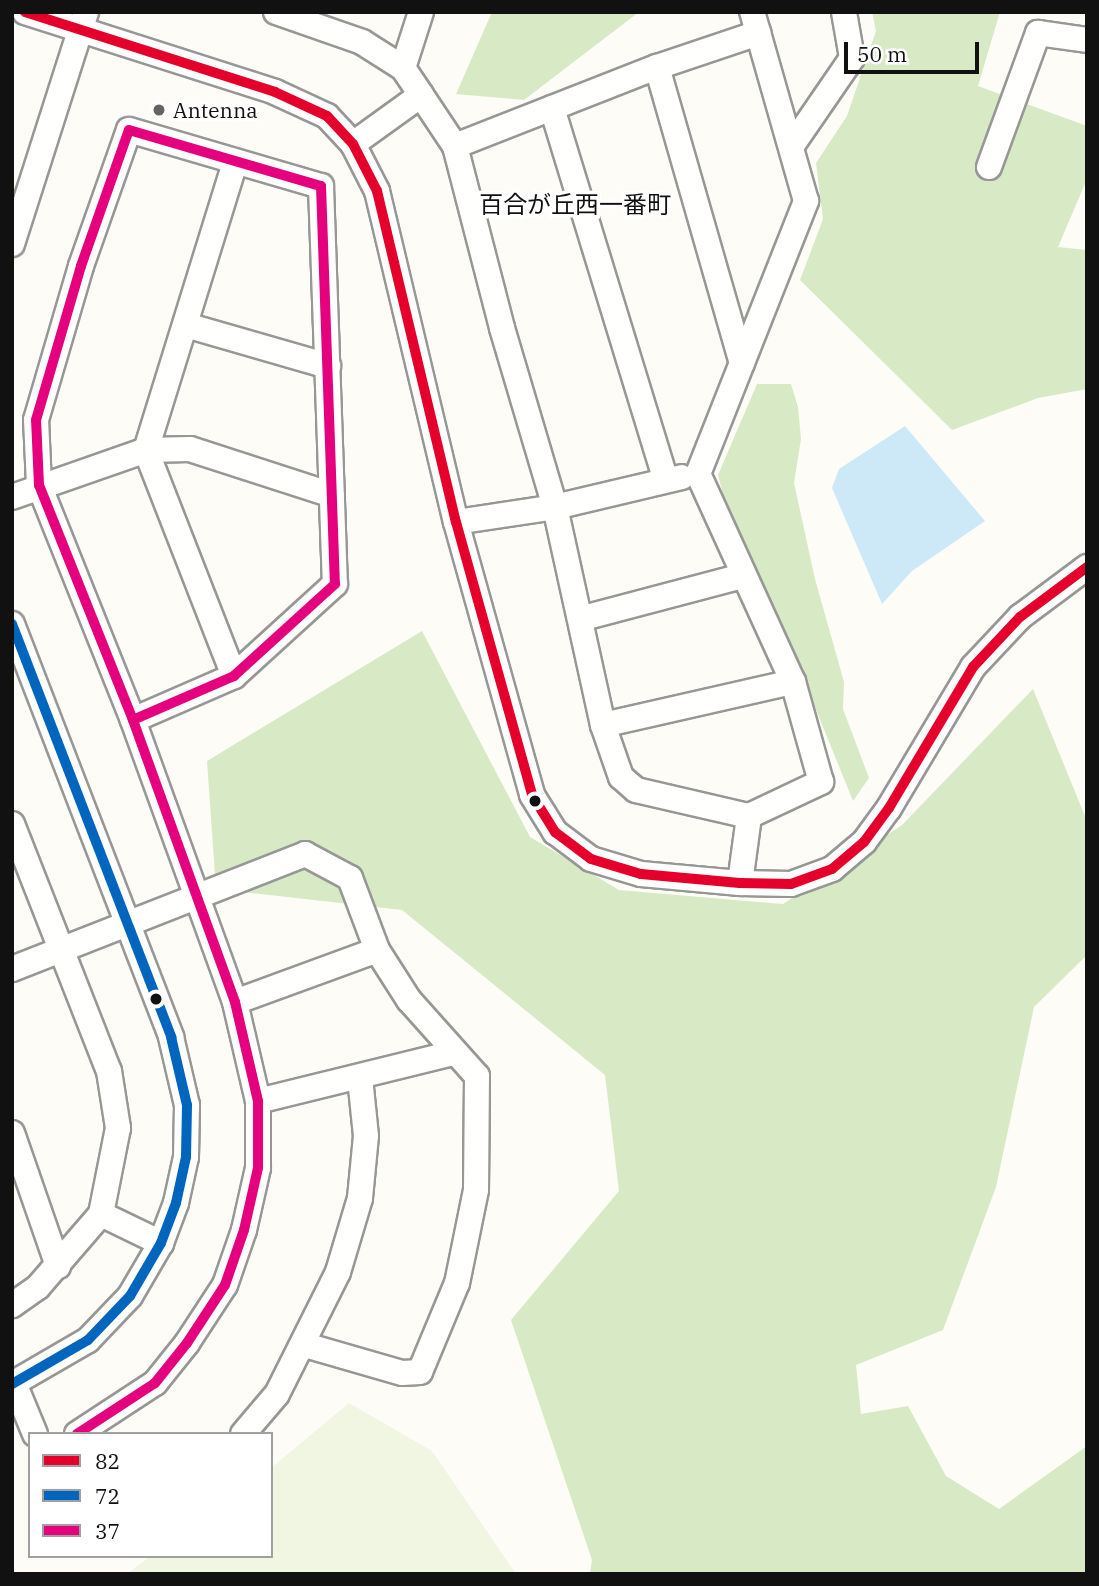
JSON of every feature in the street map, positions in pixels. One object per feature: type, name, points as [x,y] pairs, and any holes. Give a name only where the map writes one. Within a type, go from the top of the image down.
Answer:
[{"type":"street","points":[[25,12],[83,22],[275,92],[327,116],[353,144],[377,191],[456,522],[517,749],[532,795],[555,832],[592,859],[641,874],[740,883],[791,884],[832,869],[864,842],[973,667],[1020,617],[1087,567]]},
{"type":"street","points":[[403,68],[421,12]]},
{"type":"street","points":[[793,144],[852,58],[844,12]]},
{"type":"street","points":[[286,14],[362,42],[403,68],[455,146],[502,328],[555,507],[583,618],[603,726],[621,777],[636,790],[749,816],[821,782],[793,682],[742,576],[698,474],[806,201],[793,144],[755,23],[657,67],[455,146]]},
{"type":"street","points":[[12,244],[63,105],[83,22]]},
{"type":"street","points":[[989,167],[1038,33],[1087,40]]},
{"type":"street","points":[[657,67],[742,363]]},
{"type":"street","points":[[353,144],[421,95]]},
{"type":"street","points":[[552,108],[666,480]]},
{"type":"street","points":[[80,1432],[155,1384],[225,1285],[244,1230],[258,1168],[258,1101],[235,1002],[195,898],[133,720],[39,485],[36,420],[81,266],[126,129],[321,186],[335,584],[234,676],[133,720]]},
{"type":"street","points":[[234,676],[146,450],[235,162]]},
{"type":"street","points":[[186,325],[328,366]]},
{"type":"street","points":[[12,497],[39,485],[146,450],[190,449],[332,495]]},
{"type":"street","points":[[456,522],[555,507],[698,474]]},
{"type":"street","points":[[583,618],[742,576]]},
{"type":"street","points":[[12,624],[125,924],[171,1037],[187,1105],[186,1157],[161,1243],[130,1296],[88,1340],[13,1383],[34,1432]]},
{"type":"street","points":[[603,726],[793,682]]},
{"type":"street","points":[[740,883],[749,816]]},
{"type":"street","points":[[12,824],[16,849],[109,1071],[116,1116],[101,1214],[58,1266],[12,1305]]},
{"type":"street","points":[[12,969],[305,854],[350,878],[377,950],[409,1000],[477,1076],[476,1190],[457,1283],[420,1372],[402,1373],[304,1345]]},
{"type":"street","points":[[235,1002],[377,950]]},
{"type":"street","points":[[258,1101],[360,1078],[454,1052]]},
{"type":"street","points":[[245,1432],[277,1394],[304,1345],[338,1272],[360,1198],[366,1136],[360,1078]]},
{"type":"street","points":[[12,1133],[58,1266]]},
{"type":"street","points":[[101,1214],[161,1243]]},
{"type":"green space","points":[[492,12],[639,12],[524,100],[456,94]]},
{"type":"green space","points":[[872,12],[1000,12],[978,86],[1087,126],[1087,179],[1058,247],[1087,250],[1087,389],[1038,398],[952,430],[800,280],[823,219],[816,163],[847,116],[876,31]]},
{"type":"green space","points":[[757,384],[791,384],[798,407],[801,439],[794,483],[815,579],[844,682],[843,709],[869,778],[853,801],[776,611],[727,511],[718,475]]},
{"type":"green space","points":[[422,631],[530,837],[619,890],[783,904],[902,825],[1033,689],[1087,821],[1087,955],[1034,1007],[996,1187],[943,1330],[856,1365],[861,1414],[908,1406],[946,1476],[999,1509],[1087,1446],[1087,1574],[590,1574],[592,1560],[511,1320],[619,1191],[605,1075],[402,910],[216,889],[207,761]]},
{"type":"green space","points":[[349,1403],[432,1451],[516,1574],[127,1574],[148,1558],[273,1558],[273,1466]]},
{"type":"water","points":[[905,426],[985,521],[912,571],[882,604],[832,488],[839,469]]},
{"type":"transit line","name":"82","points":[[25,12],[275,92],[327,116],[353,144],[377,191],[456,522],[532,795],[555,832],[591,859],[641,874],[740,883],[791,884],[832,869],[864,842],[889,808],[973,667],[1020,617],[1087,567]]},
{"type":"transit line","name":"37","points":[[129,130],[321,186],[335,584],[234,676],[133,720],[39,485],[36,420],[81,266],[129,130]]},
{"type":"transit line","name":"72","points":[[12,624],[171,1037],[187,1105],[186,1157],[176,1203],[161,1243],[130,1296],[88,1340],[12,1384]]},
{"type":"transit line","name":"37","points":[[80,1432],[155,1383],[187,1343],[225,1285],[244,1230],[258,1168],[258,1101],[235,1002],[133,720]]},
{"type":"place","name":"Antenna","points":[[159,110]]},
{"type":"district","name":"百合が丘西一番町","points":[[575,205]]}]
